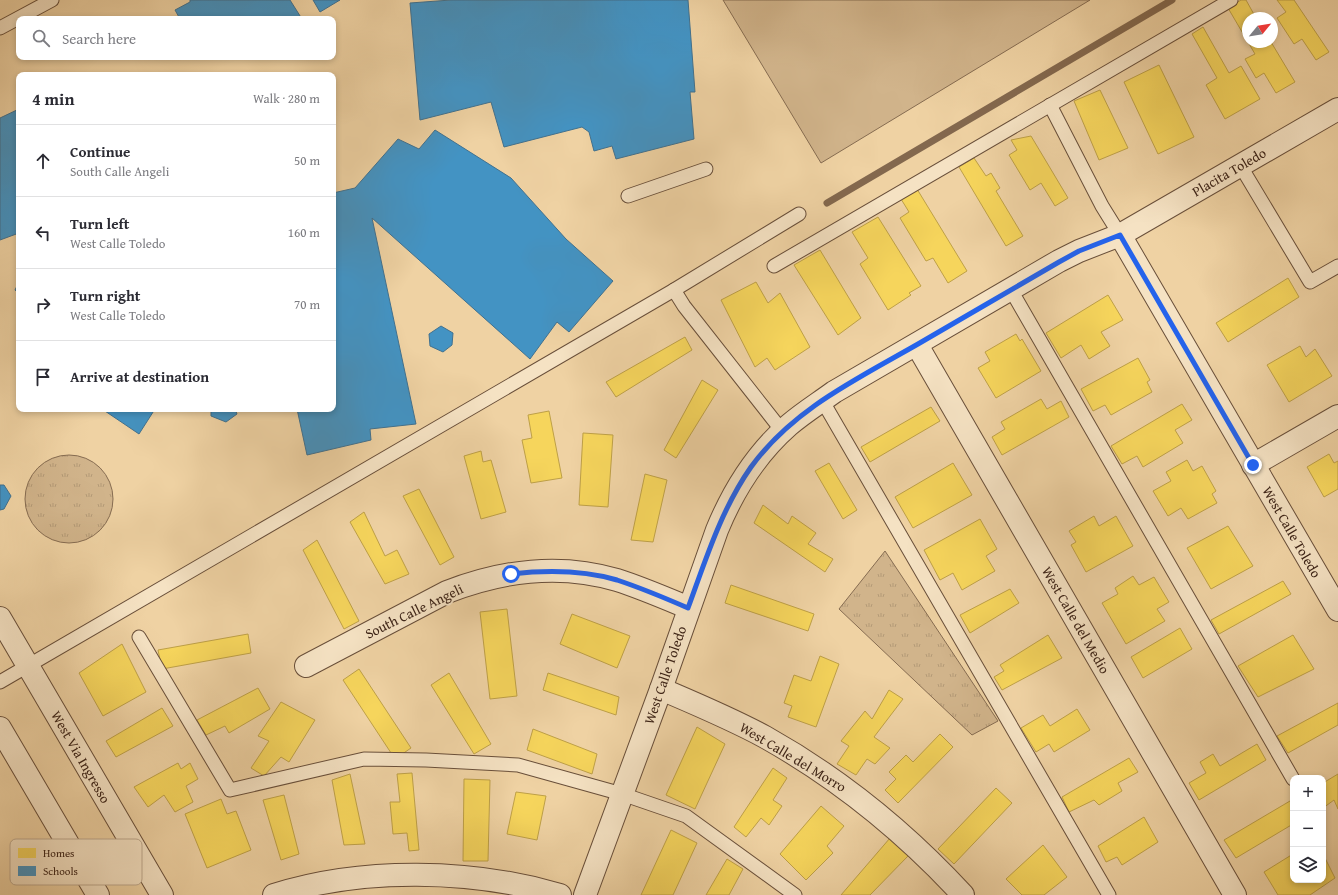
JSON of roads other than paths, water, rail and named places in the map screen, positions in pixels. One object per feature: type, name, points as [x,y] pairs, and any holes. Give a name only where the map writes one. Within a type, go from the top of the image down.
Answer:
[{"type":"street","name":"Placita Toledo","points":[[1120,235],[1338,109]]},
{"type":"street","name":"West Calle Toledo","points":[[585,895],[661,689],[688,608],[717,530],[726,508],[752,467],[768,447],[783,432],[810,408],[834,392],[1065,258],[1101,242],[1120,235],[1338,610]]},
{"type":"street","name":"West Calle del Medio","points":[[917,345],[1235,895]]},
{"type":"street","points":[[1253,465],[1338,416]]},
{"type":"street","name":"South Calle Angeli","points":[[306,666],[447,592],[466,584],[530,571],[552,571],[596,575],[637,587],[688,608]]},
{"type":"street","name":"West Via Ingresso","points":[[0,618],[129,839]]},
{"type":"street","name":"West Calle del Morro","points":[[661,689],[711,710],[763,736],[837,782],[905,836],[963,895]]},
{"type":"street","points":[[0,728],[65,839]]},
{"type":"street","name":"West Via Ingresso","points":[[142,861],[162,895]]},
{"type":"street","points":[[274,895],[340,880],[423,874],[482,879],[560,895]]},
{"type":"street","points":[[92,885],[98,895]]},
{"type":"lane","points":[[22,16],[52,0]]},
{"type":"lane","points":[[774,266],[1231,0]]},
{"type":"lane","points":[[0,28],[16,19]]},
{"type":"lane","points":[[1050,105],[1102,206],[1120,235]]},
{"type":"lane","points":[[1240,166],[1310,282],[1338,266]]},
{"type":"lane","points":[[628,196],[706,169]]},
{"type":"lane","points":[[0,682],[674,290],[799,214]]},
{"type":"lane","points":[[674,290],[684,306],[783,432]]},
{"type":"lane","points":[[1011,290],[1291,775]]},
{"type":"lane","points":[[822,400],[1109,895]]},
{"type":"lane","points":[[139,637],[230,790],[364,760],[426,760],[518,765],[622,794],[686,816],[795,895]]},
{"type":"waterway","points":[[827,203],[1172,0]]}]
